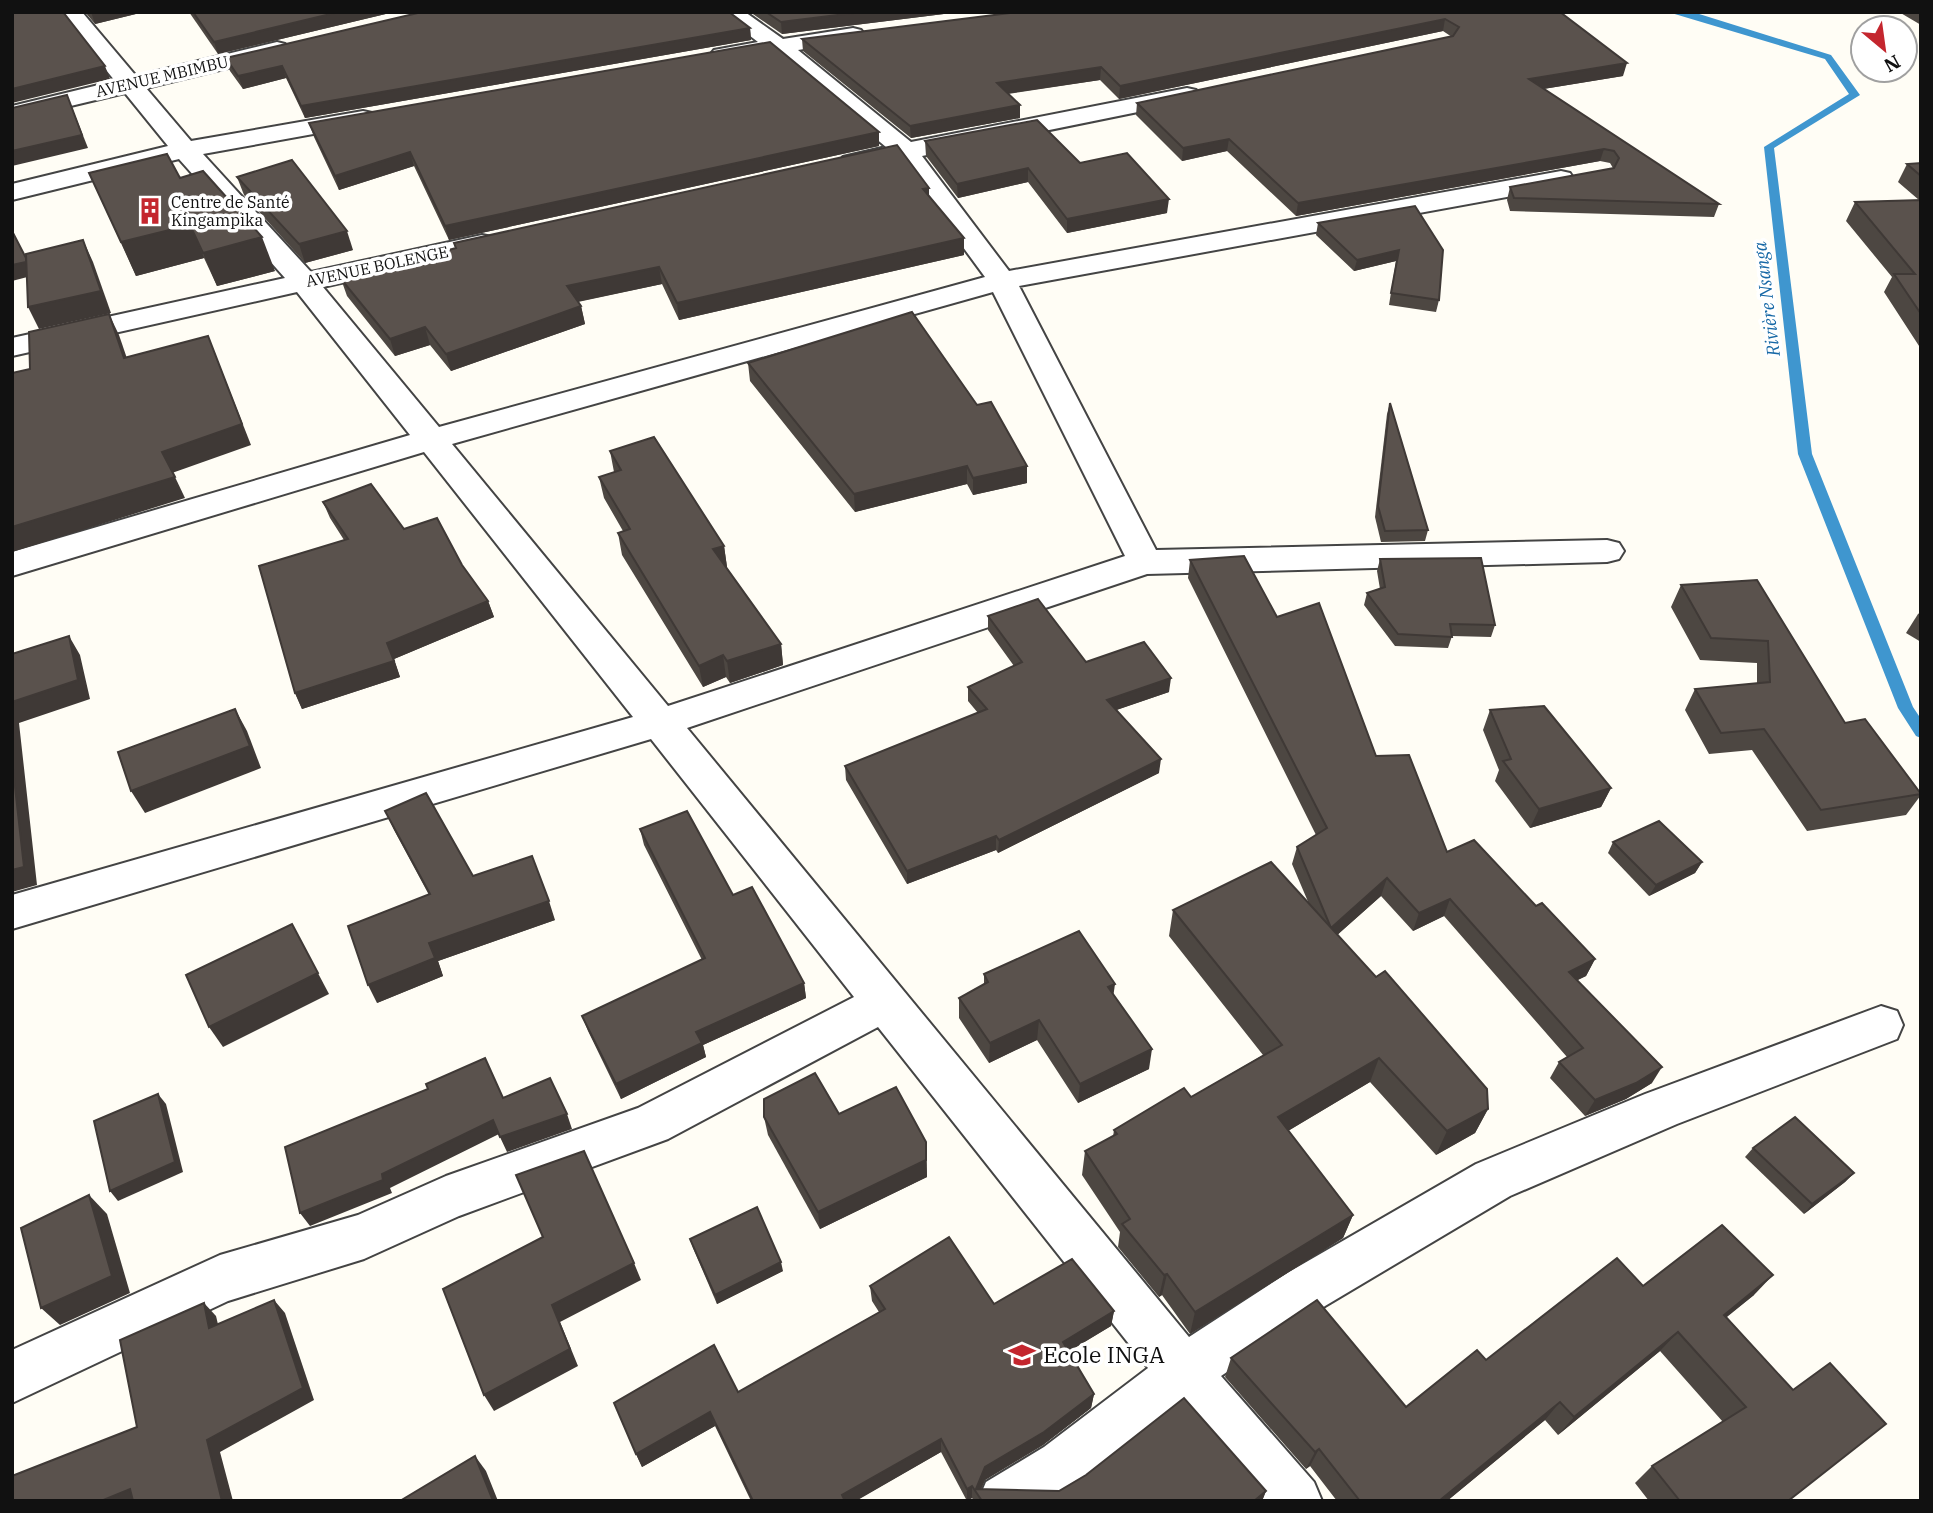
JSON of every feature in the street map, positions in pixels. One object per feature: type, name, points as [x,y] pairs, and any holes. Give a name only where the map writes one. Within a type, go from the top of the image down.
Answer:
[{"type":"street","points":[[70,12],[185,150],[304,282],[1183,1371],[1295,1501]]},
{"type":"street","points":[[730,12],[777,45],[905,150],[1002,281],[1145,562]]},
{"type":"street","points":[[695,60],[777,45],[874,33]]},
{"type":"street","name":"AVENUE MBIMBU","points":[[12,113],[303,43]]},
{"type":"street","points":[[823,168],[1216,89]]},
{"type":"street","points":[[12,192],[185,150],[391,113]]},
{"type":"street","points":[[12,564],[429,440],[1002,281],[1586,174]]},
{"type":"street","name":"AVENUE BOLENGE","points":[[12,347],[509,237]]},
{"type":"street","points":[[12,912],[659,723],[1145,562],[1607,551]]},
{"type":"street","points":[[12,1377],[220,1279],[364,1236],[446,1198],[652,1124],[794,1047],[886,1002]]},
{"type":"street","points":[[1005,1501],[1063,1466],[1137,1412],[1183,1371],[1307,1289],[1493,1180],[1650,1113],[1881,1025]]},
{"type":"building","points":[[12,12],[63,12],[105,66],[12,89]]},
{"type":"building","points":[[193,12],[339,12],[214,42]]},
{"type":"building","points":[[422,12],[729,12],[750,28],[301,106],[282,66],[238,76],[226,58]]},
{"type":"building","points":[[766,12],[862,12],[781,22]]},
{"type":"building","points":[[1018,12],[1560,12],[1627,63],[1529,79],[1719,204],[1514,198],[1510,187],[1614,168],[1619,158],[1614,151],[1604,149],[1298,203],[1229,139],[1183,148],[1137,103],[1453,36],[1459,27],[1445,19],[1120,86],[1101,67],[997,83],[1020,105],[910,126],[802,39]]},
{"type":"building","points":[[770,42],[879,132],[445,226],[410,152],[335,176],[309,123]]},
{"type":"building","points":[[67,95],[82,135],[12,151],[12,108]]},
{"type":"building","points":[[1037,120],[1080,163],[1127,153],[1169,199],[1067,219],[1028,168],[957,184],[925,141]]},
{"type":"building","points":[[897,145],[929,188],[923,189],[964,238],[677,303],[659,267],[567,286],[581,306],[446,354],[425,327],[390,339],[341,279],[456,248],[454,243]]},
{"type":"building","points":[[167,154],[180,178],[203,171],[262,237],[203,253],[190,225],[121,242],[89,173]]},
{"type":"building","points":[[292,160],[347,231],[299,244],[237,177]]},
{"type":"building","points":[[1921,163],[1921,176],[1907,164]]},
{"type":"building","points":[[1921,200],[1921,314],[1894,274],[1915,274],[1855,202]]},
{"type":"building","points":[[1415,206],[1443,250],[1439,300],[1391,293],[1399,250],[1357,260],[1318,223]]},
{"type":"building","points":[[12,231],[26,258],[26,262],[12,265]]},
{"type":"building","points":[[83,240],[101,291],[28,307],[26,254]]},
{"type":"building","points":[[912,312],[977,405],[991,402],[1027,466],[973,478],[967,466],[854,494],[748,363]]},
{"type":"building","points":[[109,314],[124,358],[208,336],[242,424],[162,452],[175,477],[12,527],[12,373],[30,369],[29,332]]},
{"type":"building","points":[[1390,403],[1428,530],[1385,531],[1378,506]]},
{"type":"building","points":[[654,437],[724,546],[713,549],[781,644],[727,661],[723,655],[699,666],[618,533],[630,529],[599,477],[621,470],[610,451]]},
{"type":"building","points":[[371,484],[404,529],[437,518],[462,565],[488,601],[387,643],[394,661],[295,693],[259,566],[348,539],[323,502]]},
{"type":"building","points":[[1244,556],[1277,617],[1319,603],[1376,756],[1409,755],[1447,852],[1474,840],[1536,906],[1542,903],[1595,959],[1569,972],[1662,1067],[1636,1083],[1595,1100],[1559,1062],[1583,1048],[1450,899],[1419,913],[1387,878],[1331,928],[1297,847],[1327,828],[1190,560]]},
{"type":"building","points":[[1481,558],[1495,625],[1450,624],[1452,637],[1398,634],[1367,593],[1385,587],[1380,559]]},
{"type":"building","points":[[1757,580],[1845,723],[1865,719],[1921,794],[1821,810],[1764,729],[1721,733],[1695,689],[1770,682],[1768,641],[1711,638],[1681,585]]},
{"type":"building","points":[[1038,599],[1086,662],[1144,642],[1171,678],[1107,700],[1161,759],[999,840],[996,836],[907,871],[845,766],[987,709],[968,687],[1022,662],[988,616]]},
{"type":"building","points":[[69,636],[78,680],[12,702],[12,654]]},
{"type":"building","points":[[1544,706],[1611,788],[1539,809],[1503,761],[1511,759],[1490,710]]},
{"type":"building","points":[[235,709],[250,746],[131,791],[118,752]]},
{"type":"building","points":[[12,760],[24,867],[12,870]]},
{"type":"building","points":[[426,793],[473,876],[532,856],[549,901],[429,943],[435,958],[368,985],[348,926],[430,894],[385,811]]},
{"type":"building","points":[[687,811],[733,895],[752,887],[804,983],[696,1032],[702,1043],[616,1084],[582,1016],[705,958],[640,829]]},
{"type":"building","points":[[1659,821],[1702,862],[1656,885],[1613,842]]},
{"type":"building","points":[[1271,862],[1376,977],[1385,971],[1487,1089],[1488,1109],[1447,1131],[1379,1058],[1278,1117],[1353,1215],[1195,1312],[1167,1274],[1164,1275],[1122,1224],[1130,1219],[1085,1151],[1117,1134],[1114,1130],[1184,1088],[1191,1097],[1282,1045],[1173,910]]},
{"type":"building","points":[[292,924],[318,973],[209,1027],[186,975]]},
{"type":"building","points":[[1079,931],[1115,984],[1108,987],[1152,1049],[1080,1084],[1039,1020],[990,1043],[959,998],[988,982],[984,974]]},
{"type":"building","points":[[485,1058],[503,1098],[550,1078],[567,1114],[500,1137],[493,1120],[382,1174],[383,1180],[300,1213],[285,1147],[428,1089],[426,1084]]},
{"type":"building","points":[[815,1073],[839,1114],[896,1087],[926,1142],[926,1160],[818,1212],[764,1117],[764,1099]]},
{"type":"building","points":[[158,1094],[175,1162],[110,1191],[94,1121]]},
{"type":"building","points":[[1795,1117],[1854,1173],[1812,1204],[1753,1148]]},
{"type":"building","points":[[584,1151],[634,1263],[552,1305],[570,1349],[484,1395],[443,1289],[543,1237],[516,1175]]},
{"type":"building","points":[[89,1195],[112,1276],[41,1308],[21,1228]]},
{"type":"building","points":[[757,1207],[781,1262],[715,1295],[690,1239]]},
{"type":"building","points":[[1722,1225],[1773,1275],[1724,1315],[1793,1390],[1830,1363],[1886,1424],[1788,1501],[1680,1501],[1652,1466],[1746,1407],[1678,1332],[1574,1417],[1560,1402],[1439,1501],[1360,1501],[1319,1449],[1315,1452],[1231,1358],[1317,1300],[1406,1407],[1477,1350],[1486,1360],[1617,1258],[1643,1286]]},
{"type":"building","points":[[949,1237],[994,1304],[1072,1259],[1114,1311],[1063,1342],[1094,1394],[1044,1432],[985,1467],[976,1489],[1059,1491],[1086,1475],[1184,1398],[1266,1491],[1254,1501],[982,1501],[972,1486],[967,1489],[941,1439],[842,1495],[845,1501],[753,1501],[710,1412],[636,1454],[614,1403],[714,1345],[738,1392],[885,1309],[870,1286]]},
{"type":"building","points":[[274,1300],[303,1388],[207,1440],[222,1501],[133,1501],[130,1489],[101,1501],[12,1501],[12,1476],[137,1427],[120,1340],[204,1303],[209,1328]]},
{"type":"building","points":[[475,1456],[493,1501],[400,1501]]},
{"type":"waterway","name":"Rivière Nsanga","points":[[1672,12],[1693,15],[1828,57],[1855,95],[1769,147],[1805,454],[1906,708],[1921,732]]},
{"type":"place","name":"Centre de Santé Kingampika","points":[[150,211]]},
{"type":"place","name":"Ecole INGA","points":[[1022,1355]]}]
